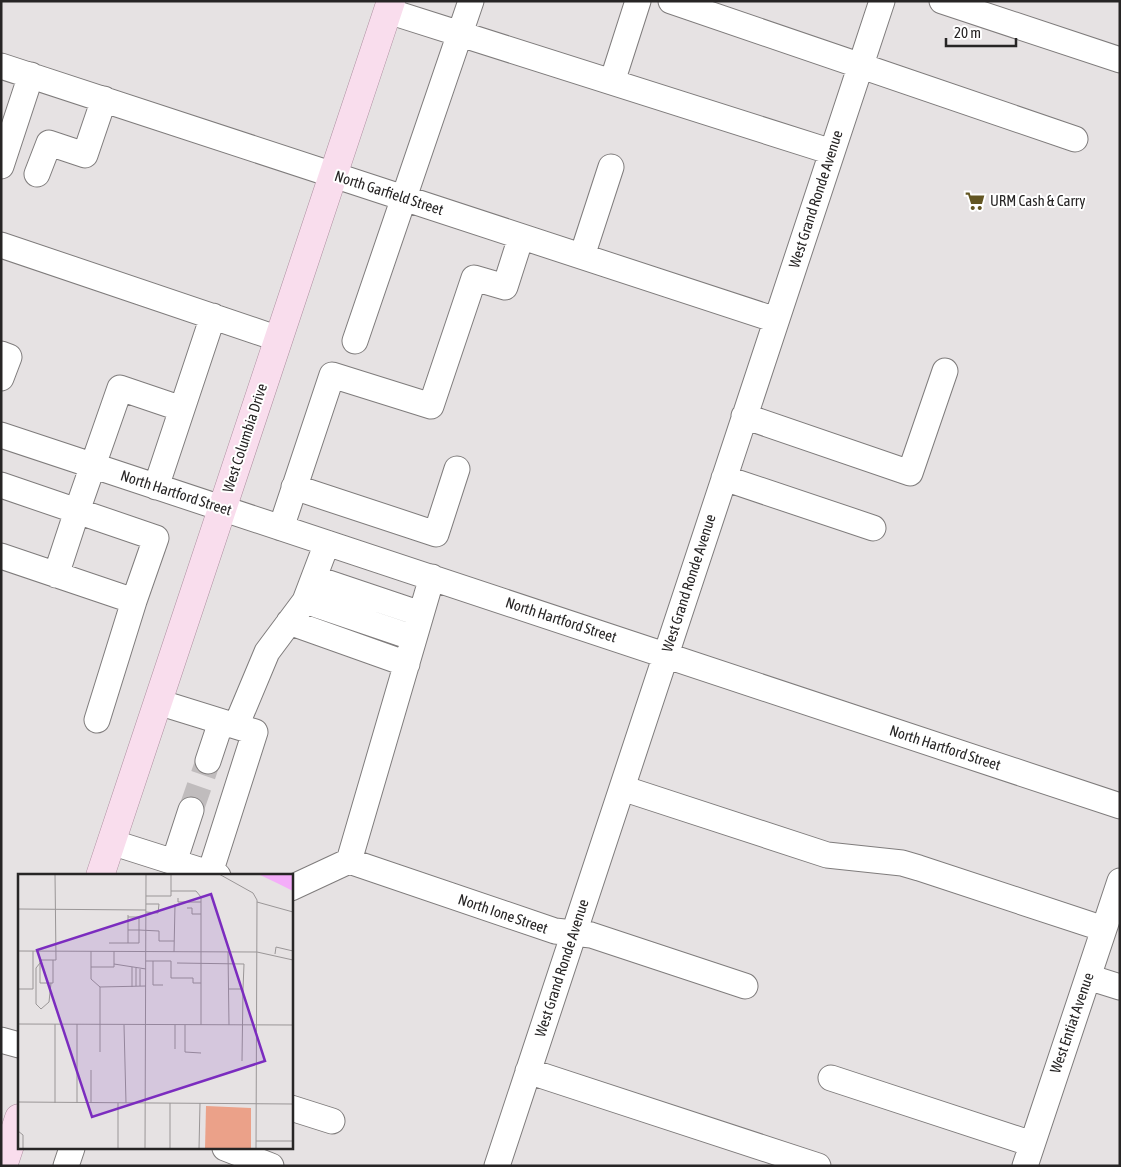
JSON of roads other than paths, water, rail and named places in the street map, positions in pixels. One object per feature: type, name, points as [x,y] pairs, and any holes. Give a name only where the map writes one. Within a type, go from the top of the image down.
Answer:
[{"type":"main road","name":"West Columbia Drive","points":[[101,874],[390,6]]},
{"type":"main road","points":[[3,1166],[18,1121]]},
{"type":"street","points":[[354,341],[405,198],[471,1]]},
{"type":"street","points":[[612,82],[638,1]]},
{"type":"street","points":[[670,1],[1075,139]]},
{"type":"street","name":"West Grand Ronde Avenue","points":[[497,1166],[882,1]]},
{"type":"street","points":[[942,1],[1120,60]]},
{"type":"street","points":[[390,6],[459,34],[832,152]]},
{"type":"street","name":"North Garfield Street","points":[[2,66],[776,320]]},
{"type":"street","points":[[1,166],[31,75]]},
{"type":"street","points":[[38,174],[49,143],[84,155],[104,99]]},
{"type":"street","points":[[582,256],[611,167]]},
{"type":"street","points":[[281,528],[332,375],[431,406],[474,278],[505,287],[521,236]]},
{"type":"street","points":[[1,244],[279,339]]},
{"type":"street","points":[[156,487],[214,316]]},
{"type":"street","points":[[1,354],[9,357],[1,378]]},
{"type":"street","points":[[744,416],[910,473],[945,372]]},
{"type":"street","points":[[56,575],[120,388],[182,409]]},
{"type":"street","name":"North Hartford Street","points":[[1,435],[1120,806]]},
{"type":"street","points":[[294,487],[436,534],[457,469]]},
{"type":"street","points":[[724,478],[873,528]]},
{"type":"street","points":[[1,485],[156,538],[134,601],[97,720]]},
{"type":"street","points":[[200,758],[220,722],[305,600],[327,543]]},
{"type":"street","points":[[1,556],[134,601]]},
{"type":"street","points":[[292,888],[349,861],[432,577]]},
{"type":"street","points":[[314,578],[421,614]]},
{"type":"street","points":[[305,600],[414,638]]},
{"type":"street","points":[[289,622],[407,664]]},
{"type":"street","points":[[111,842],[214,874],[255,732],[158,702]]},
{"type":"street","points":[[622,788],[827,855],[902,864],[925,870],[1104,929]]},
{"type":"street","points":[[174,862],[182,837],[173,813],[183,808]]},
{"type":"street","name":"North Ione Street","points":[[349,861],[555,932],[591,935],[745,986]]},
{"type":"street","name":"West Entiat Avenue","points":[[1028,1155],[1120,881]]},
{"type":"street","points":[[1088,977],[1120,987]]},
{"type":"street","points":[[1,1040],[18,1045]]},
{"type":"street","points":[[528,1070],[818,1166]]},
{"type":"street","points":[[831,1078],[1028,1155]]},
{"type":"street","points":[[292,1108],[332,1121]]},
{"type":"street","points":[[66,1166],[71,1150]]},
{"type":"street","points":[[219,1166],[224,1150]]},
{"type":"street","points":[[230,1150],[271,1166]]},
{"type":"tunnel","points":[[191,810],[208,761]]},
{"type":"place","name":"URM Cash & Carry","points":[[975,201]]}]
